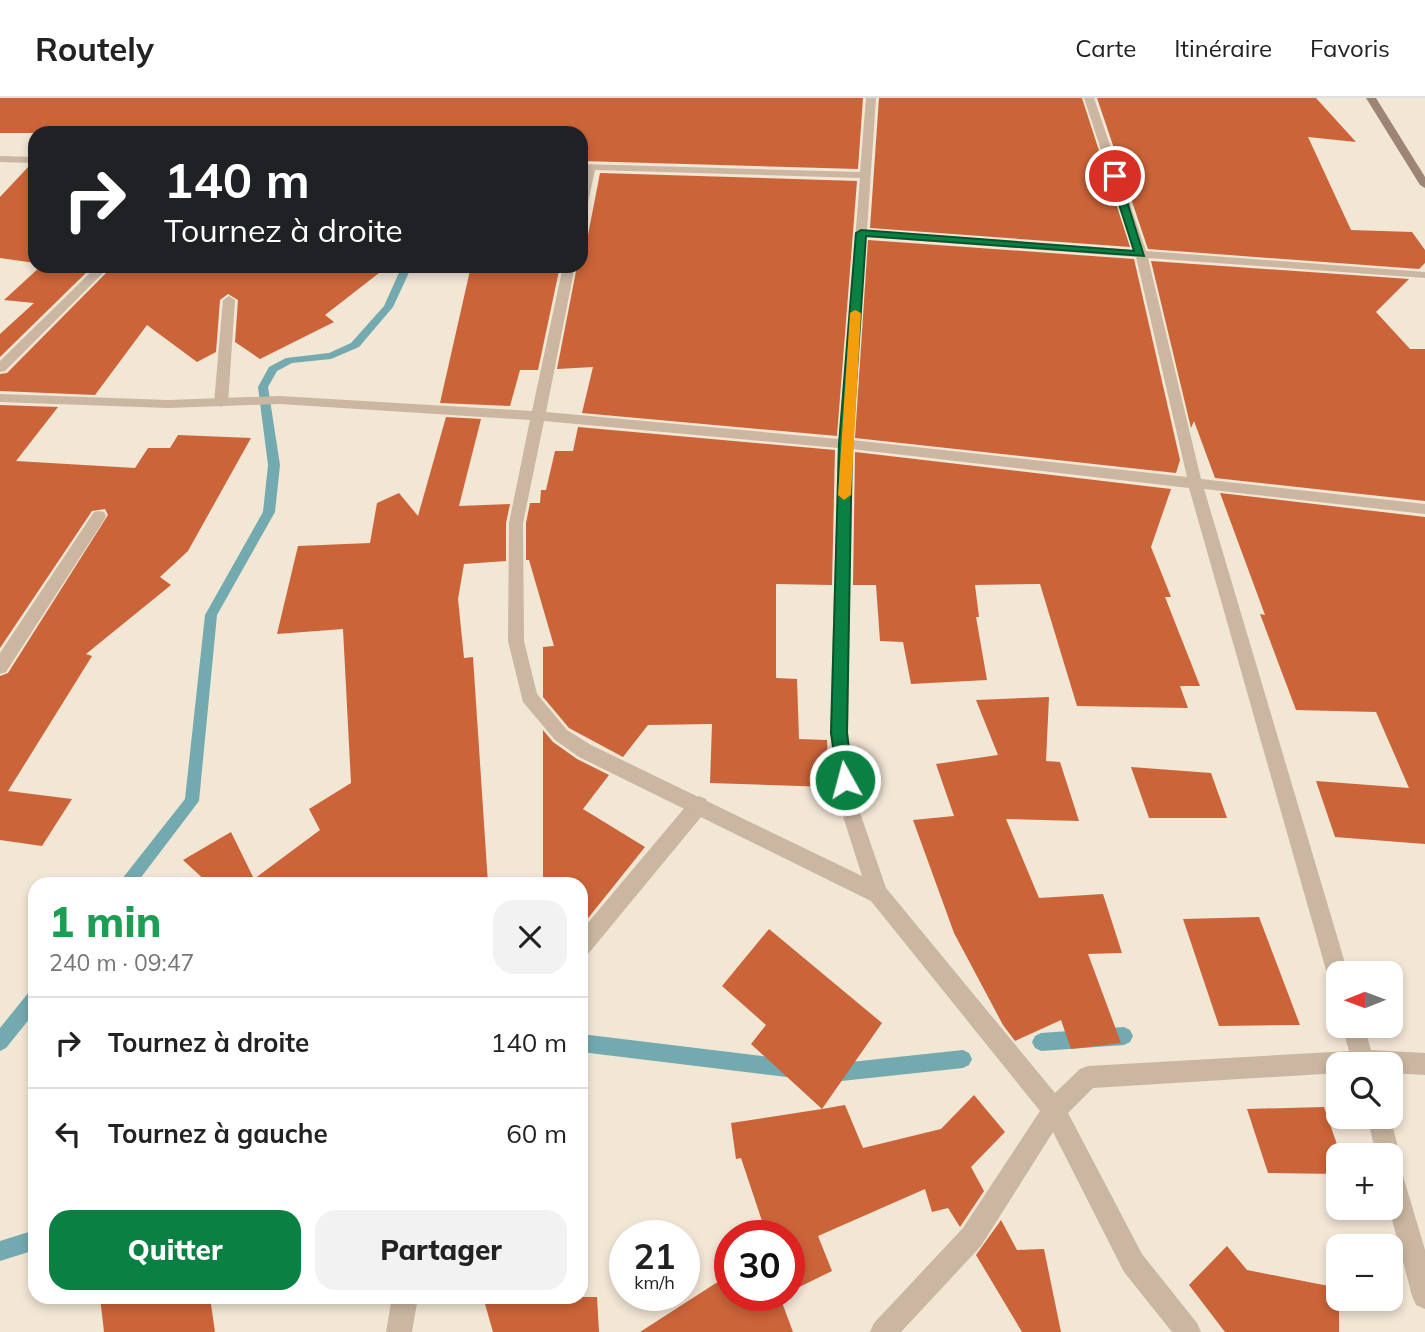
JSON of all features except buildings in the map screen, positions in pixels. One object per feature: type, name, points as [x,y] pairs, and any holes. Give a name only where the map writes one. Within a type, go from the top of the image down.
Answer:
[{"type":"street","points":[[871,98],[845,444],[839,733],[848,804],[878,894],[1054,1110],[1133,1263],[1188,1332]]},
{"type":"street","points":[[1089,98],[1141,254],[1195,482],[1334,961]]},
{"type":"street","points":[[1371,98],[1425,185]]},
{"type":"street","points":[[0,169],[5,159],[28,160]]},
{"type":"street","points":[[588,167],[867,175]]},
{"type":"street","points":[[861,233],[1425,275]]},
{"type":"street","points":[[0,368],[97,273]]},
{"type":"street","points":[[568,273],[516,523],[516,641],[530,697],[561,735],[584,751],[878,894]]},
{"type":"street","points":[[221,403],[229,300]]},
{"type":"street","points":[[0,398],[168,404],[281,400],[537,416],[845,444],[1425,509]]},
{"type":"street","points":[[0,667],[99,516]]},
{"type":"street","points":[[588,939],[699,805]]},
{"type":"street","points":[[1403,1064],[1425,1064]]},
{"type":"street","points":[[883,1332],[972,1237],[1054,1110],[1088,1077],[1326,1065]]},
{"type":"street","points":[[1403,1213],[1425,1296]]},
{"type":"street","points":[[399,1332],[404,1304]]},
{"type":"waterway","points":[[132,877],[192,801],[211,615],[269,512],[274,465],[263,387],[273,369],[290,360],[331,356],[355,345],[388,307],[404,273]]},
{"type":"waterway","points":[[0,1042],[28,1007]]},
{"type":"waterway","points":[[1041,1042],[1124,1036]]},
{"type":"waterway","points":[[588,1044],[795,1069]]},
{"type":"waterway","points":[[832,1073],[963,1059]]},
{"type":"waterway","points":[[0,1251],[28,1242]]},
{"type":"slow traffic","points":[[844,495],[855,313]]},
{"type":"route","points":[[845,780],[839,733],[845,444],[861,233],[1141,254],[1115,176]]}]
